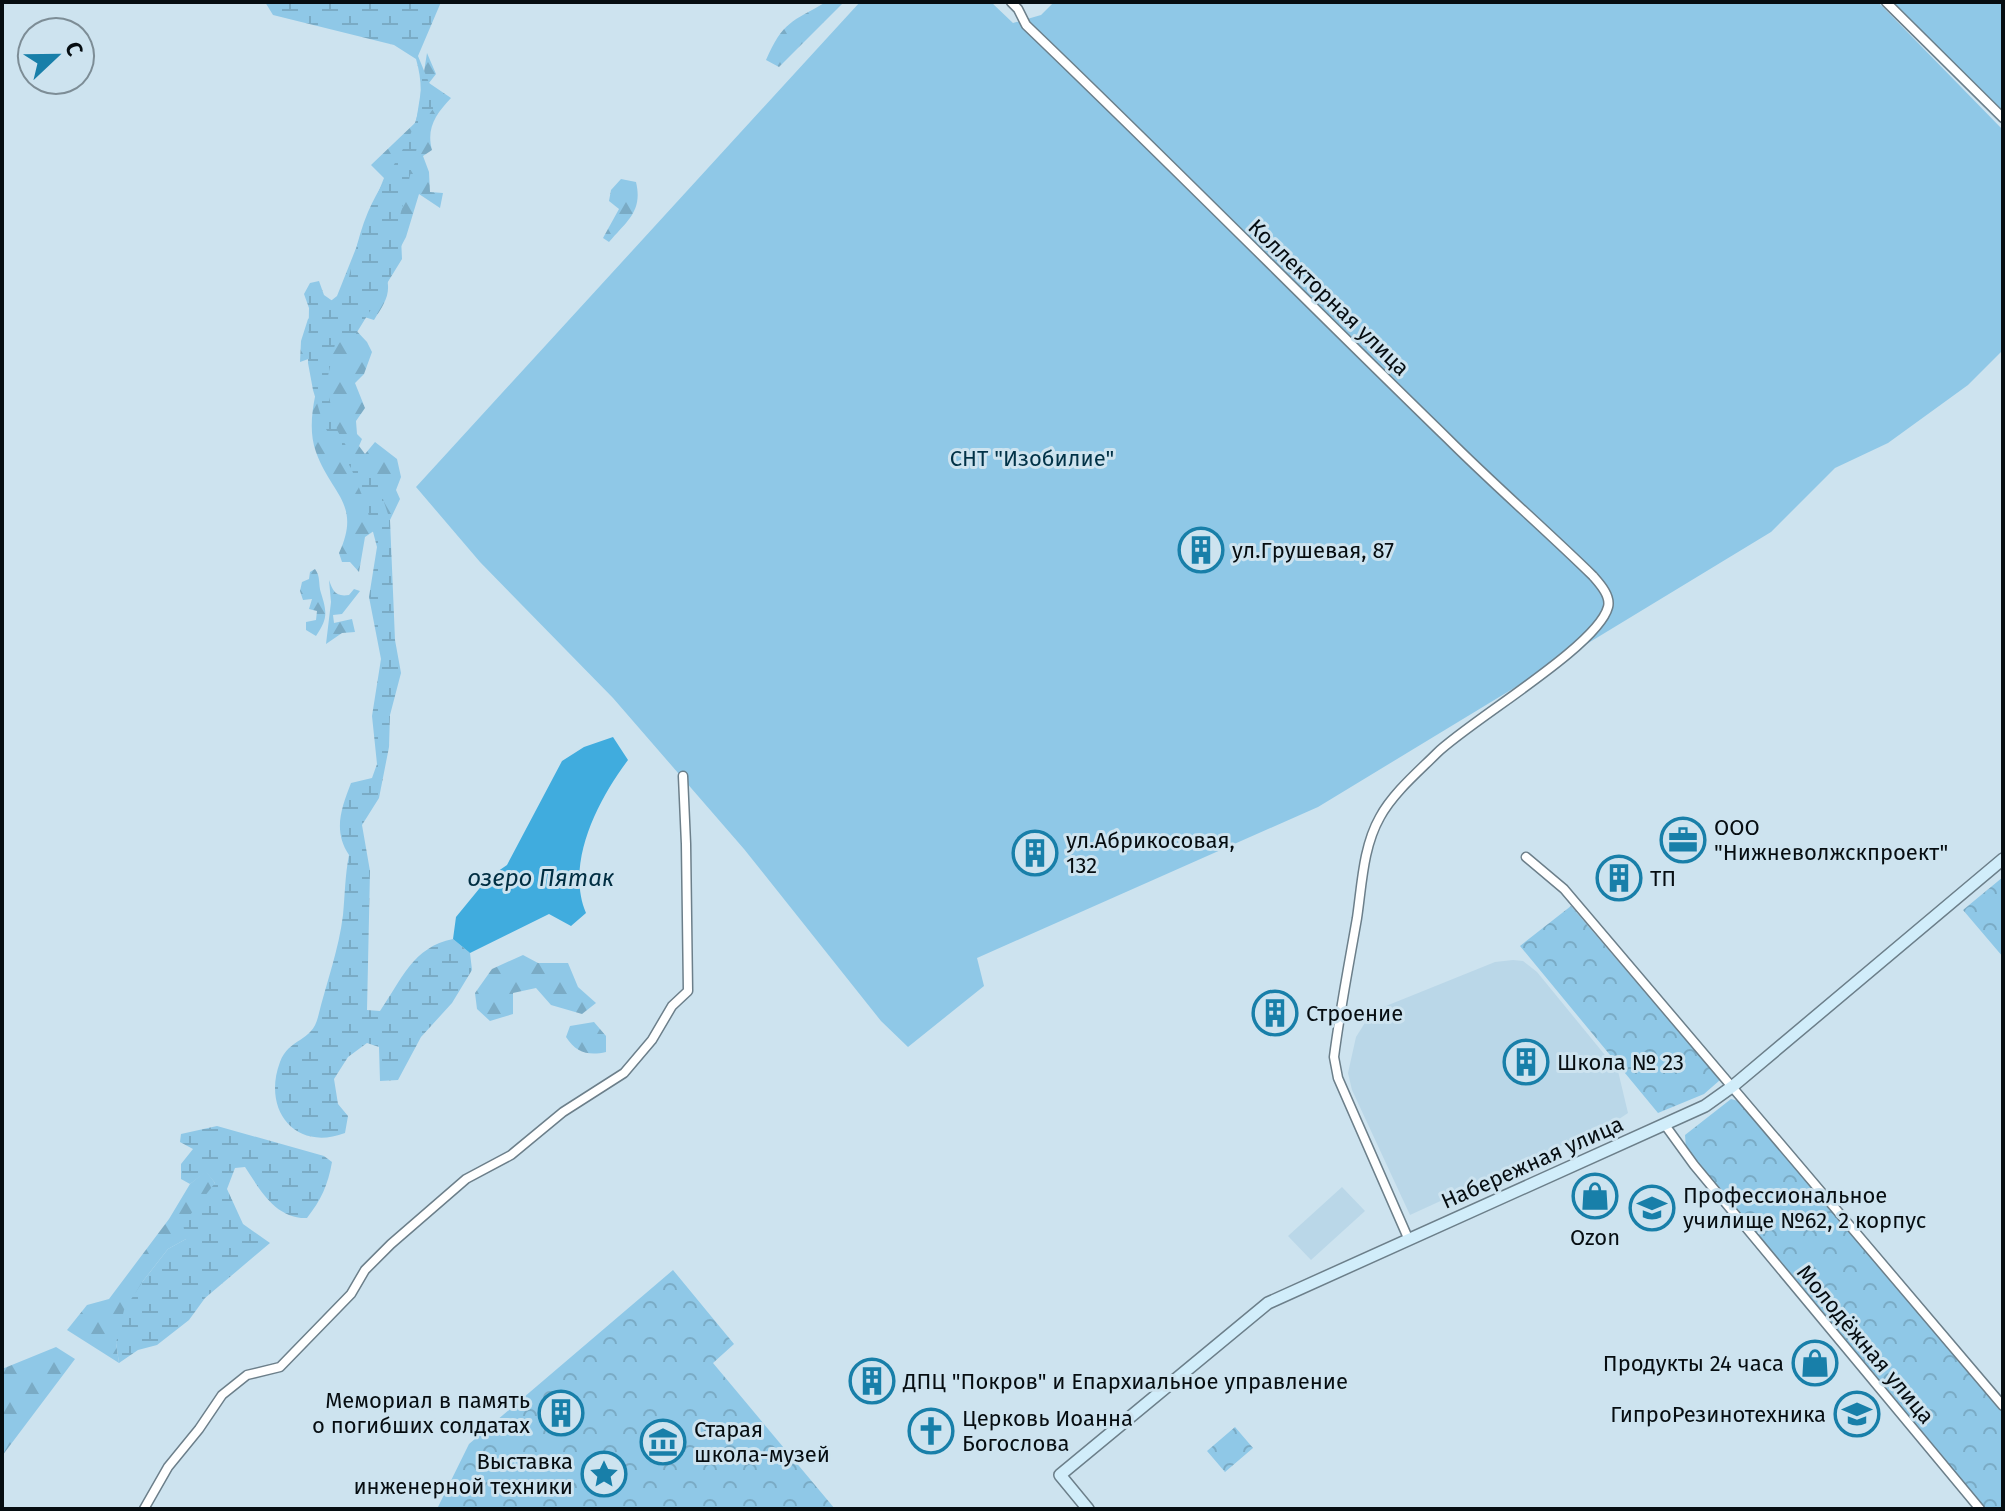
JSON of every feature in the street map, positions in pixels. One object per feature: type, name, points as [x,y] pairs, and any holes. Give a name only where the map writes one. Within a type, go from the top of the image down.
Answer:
[{"type":"street","points":[[1886,2],[2003,118]]},
{"type":"street","name":"Коллекторная улица","points":[[1017,4],[1026,25],[1448,440],[1593,576],[1609,603],[1607,612],[1594,630],[1568,653],[1440,750],[1392,800],[1371,836],[1334,1057],[1338,1078],[1408,1238]]},
{"type":"street","points":[[144,1509],[168,1467],[222,1395],[247,1375],[280,1367],[351,1294],[365,1270],[391,1244],[466,1179],[511,1155],[563,1112],[624,1073],[652,1040],[672,1006],[688,991],[683,776]]},
{"type":"street","points":[[1526,857],[1564,889],[2003,1406]]},
{"type":"street","name":"Набережная улица","points":[[1088,1509],[1060,1475],[1268,1303],[1705,1106],[1733,1086],[2003,859]]},
{"type":"street","name":"Молодёжная улица","points":[[1665,1125],[1694,1165],[1980,1509]]},
{"type":"shaded area","points":[[1523,961],[1537,972],[1618,1071],[1628,1113],[1410,1215],[1352,1090],[1348,1073],[1356,1037],[1368,1018],[1381,1008],[1495,962]]},
{"type":"shaded area","points":[[1342,1187],[1365,1211],[1311,1260],[1288,1236]]},
{"type":"green space","points":[[265,2],[441,2],[418,56],[432,90],[433,109],[423,123],[400,216],[402,259],[354,337],[335,344],[326,385],[337,430],[352,456],[377,481],[390,520],[395,640],[401,673],[390,715],[389,747],[379,798],[362,825],[370,871],[367,1010],[380,1011],[410,966],[439,943],[453,939],[470,953],[472,970],[452,1003],[421,1037],[398,1080],[380,1081],[379,1047],[367,1043],[348,1057],[334,1079],[338,1104],[348,1116],[345,1133],[327,1137],[311,1137],[287,1123],[279,1111],[276,1080],[284,1054],[315,1025],[335,954],[343,915],[349,855],[341,837],[340,820],[351,783],[372,778],[377,764],[372,716],[381,659],[369,597],[377,547],[366,505],[351,468],[324,426],[313,390],[308,363],[309,308],[304,294],[310,283],[319,281],[324,295],[334,302],[344,295],[368,212],[415,121],[420,102],[420,82],[416,59],[394,45],[273,15]]},
{"type":"green space","points":[[826,2],[844,2],[779,67],[766,60],[783,30]]},
{"type":"green space","name":"СНТ \"Изобилие\"","points":[[860,2],[991,2],[1013,23],[1041,15],[1054,2],[1878,2],[2003,130],[2003,350],[1968,385],[1888,443],[1835,468],[1771,532],[1318,807],[977,958],[984,986],[908,1047],[881,1021],[744,849],[613,698],[480,562],[416,487]]},
{"type":"green space","points":[[1893,2],[2003,2],[2003,111]]},
{"type":"green space","points":[[427,53],[436,74],[429,83],[451,98],[434,122],[430,135],[432,150],[423,156],[429,172],[430,192],[443,193],[440,208],[419,194],[406,237],[386,275],[388,288],[384,304],[374,320],[361,316],[352,326],[372,352],[364,374],[355,383],[365,408],[356,421],[357,434],[362,439],[359,446],[365,454],[375,442],[397,459],[401,477],[396,490],[400,499],[390,520],[365,537],[359,572],[350,562],[342,562],[339,553],[345,536],[346,511],[316,452],[312,431],[322,366],[314,357],[300,362],[301,341],[308,319],[337,296],[384,178],[371,165],[416,122]]},
{"type":"green space","points":[[621,179],[636,182],[637,201],[632,215],[609,242],[603,238],[619,209],[609,201],[611,190]]},
{"type":"green space","points":[[315,569],[325,610],[323,625],[316,636],[306,630],[306,622],[316,620],[317,611],[309,609],[312,599],[303,600],[300,591],[302,582],[309,579],[310,572]]},
{"type":"green space","points":[[329,580],[338,594],[349,595],[354,589],[360,591],[342,614],[333,615],[334,623],[352,619],[355,632],[342,633],[326,644],[331,602]]},
{"type":"green space","points":[[2003,877],[2003,957],[1963,910]]},
{"type":"green space","points":[[1571,906],[1720,1080],[1704,1094],[1658,1113],[1520,946]]},
{"type":"green space","points":[[523,955],[538,963],[568,963],[578,987],[596,1003],[582,1014],[551,1005],[536,988],[513,993],[513,1014],[490,1021],[477,1009],[475,993],[492,969]]},
{"type":"green space","points":[[594,1022],[606,1036],[606,1052],[583,1052],[566,1037],[570,1026]]},
{"type":"green space","points":[[1731,1099],[1742,1102],[2003,1409],[2003,1506],[2000,1509],[1986,1509],[1686,1149],[1685,1135]]},
{"type":"green space","points":[[217,1126],[324,1156],[332,1162],[323,1192],[307,1218],[296,1217],[270,1202],[245,1167],[235,1168],[227,1189],[243,1224],[270,1243],[205,1298],[189,1320],[157,1345],[138,1350],[119,1363],[116,1343],[124,1310],[168,1249],[186,1239],[183,1224],[215,1183],[206,1172],[190,1184],[181,1179],[181,1164],[193,1149],[180,1142],[181,1134]]},
{"type":"green space","points":[[206,1171],[215,1183],[186,1239],[168,1249],[143,1281],[116,1343],[119,1363],[67,1330],[87,1305],[109,1299],[169,1219],[190,1184]]},
{"type":"green space","points":[[673,1270],[734,1344],[713,1363],[835,1509],[437,1509],[469,1444]]},
{"type":"green space","points":[[56,1347],[75,1359],[2,1456],[2,1369]]},
{"type":"green space","points":[[1235,1427],[1253,1448],[1225,1472],[1207,1451]]},
{"type":"water","name":"озеро Пятак","points":[[613,737],[628,760],[596,813],[582,853],[579,874],[586,913],[571,926],[549,914],[470,953],[453,939],[456,917],[488,878],[507,865],[562,761],[584,747]]},
{"type":"place","name":"ул.Грушевая, 87","points":[[1201,550]]},
{"type":"place","name":"ООО \"Нижневолжскпроект\"","points":[[1683,840]]},
{"type":"place","name":"ул.Абрикосовая, 132","points":[[1035,853]]},
{"type":"place","name":"ТП","points":[[1619,878]]},
{"type":"place","name":"Строение","points":[[1275,1013]]},
{"type":"place","name":"Школа № 23","points":[[1526,1062]]},
{"type":"place","name":"Ozon","points":[[1595,1196]]},
{"type":"place","name":"Профессиональное училище №62, 2 корпус","points":[[1652,1208]]},
{"type":"place","name":"Продукты 24 часа","points":[[1815,1363]]},
{"type":"place","name":"ДПЦ \"Покров\" и Епархиальное управление","points":[[872,1381]]},
{"type":"place","name":"Мемориал в память о погибших солдатах","points":[[561,1413]]},
{"type":"place","name":"ГипроРезинотехника","points":[[1857,1414]]},
{"type":"place","name":"Церковь Иоанна Богослова","points":[[931,1431]]},
{"type":"place","name":"Старая школа-музей","points":[[663,1442]]},
{"type":"place","name":"Выставка инженерной техники","points":[[604,1474]]}]
